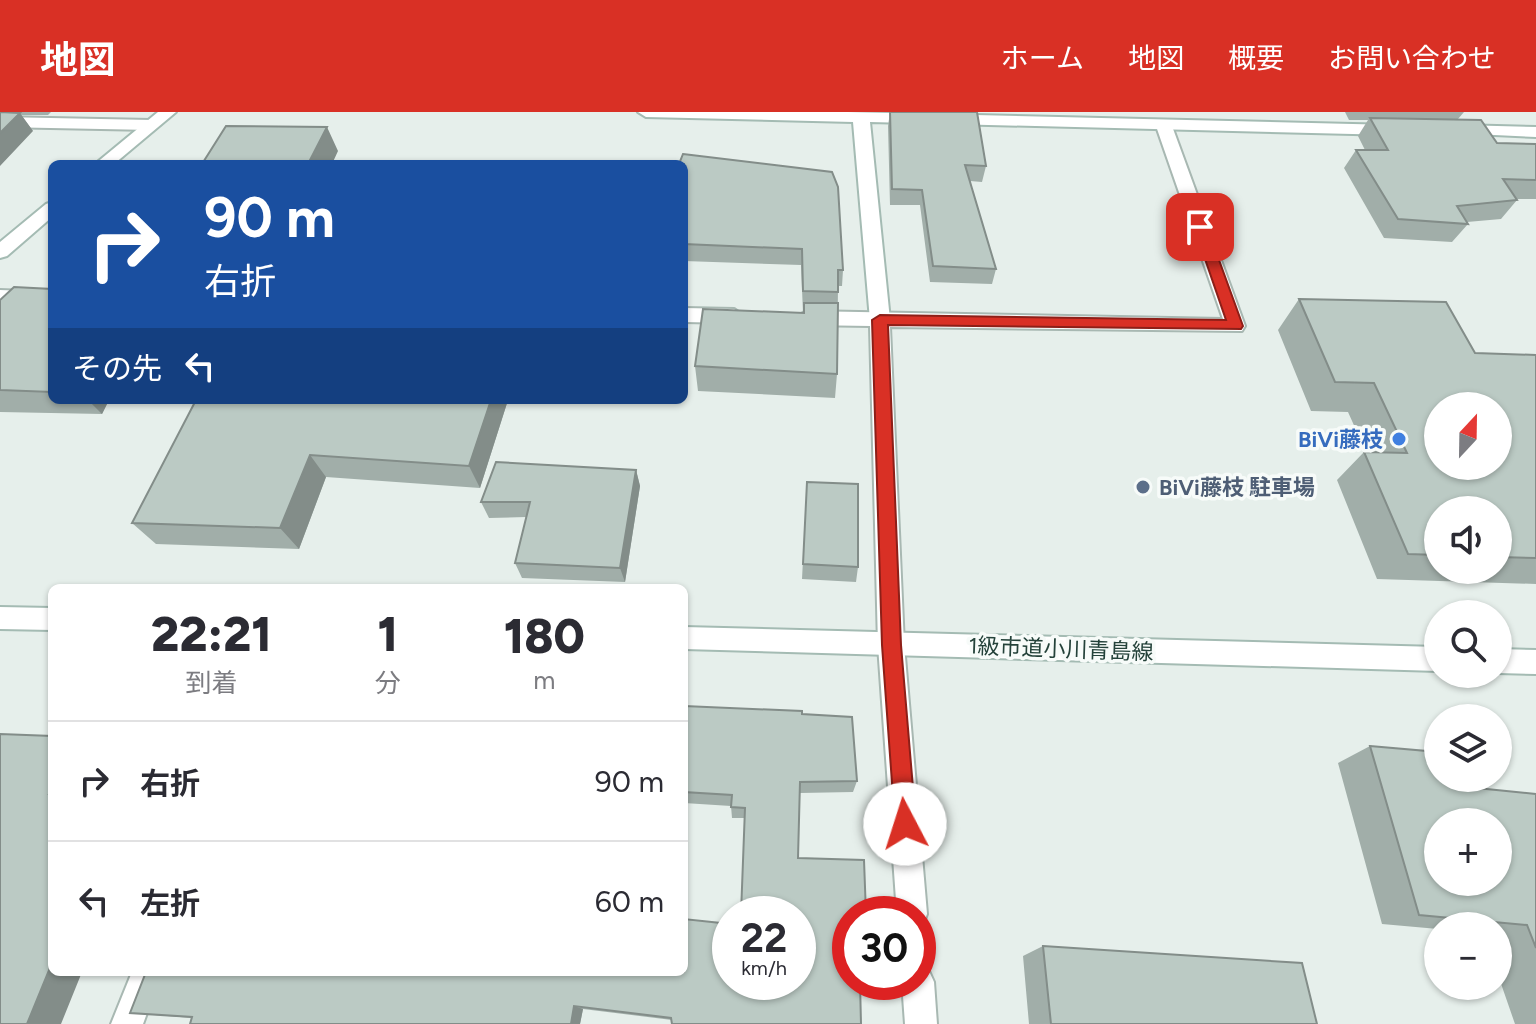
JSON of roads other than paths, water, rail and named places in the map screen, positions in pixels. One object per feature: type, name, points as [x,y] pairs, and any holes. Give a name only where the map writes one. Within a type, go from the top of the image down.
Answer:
[{"type":"street","points":[[109,160],[168,112]]},
{"type":"street","points":[[646,112],[861,118],[1106,118],[1164,126],[1406,130]]},
{"type":"street","points":[[861,118],[880,320],[891,645],[911,896]]},
{"type":"street","points":[[0,122],[151,125]]},
{"type":"street","points":[[789,317],[1235,326],[1164,126]]},
{"type":"street","points":[[1435,130],[1536,132]]},
{"type":"street","points":[[0,252],[48,211]]},
{"type":"street","points":[[0,297],[48,299]]},
{"type":"street","points":[[688,315],[759,317]]},
{"type":"street","points":[[0,618],[48,619]]},
{"type":"street","name":"1級市道小川青島線","points":[[688,638],[1424,659]]},
{"type":"street","points":[[1512,661],[1536,662]]},
{"type":"street","points":[[127,1024],[145,976]]},
{"type":"street","points":[[919,1000],[921,1024]]},
{"type":"place","name":"BiVi藤枝","points":[[1399,439]]},
{"type":"place","name":"BiVi藤枝 駐車場","points":[[1143,487]]}]
